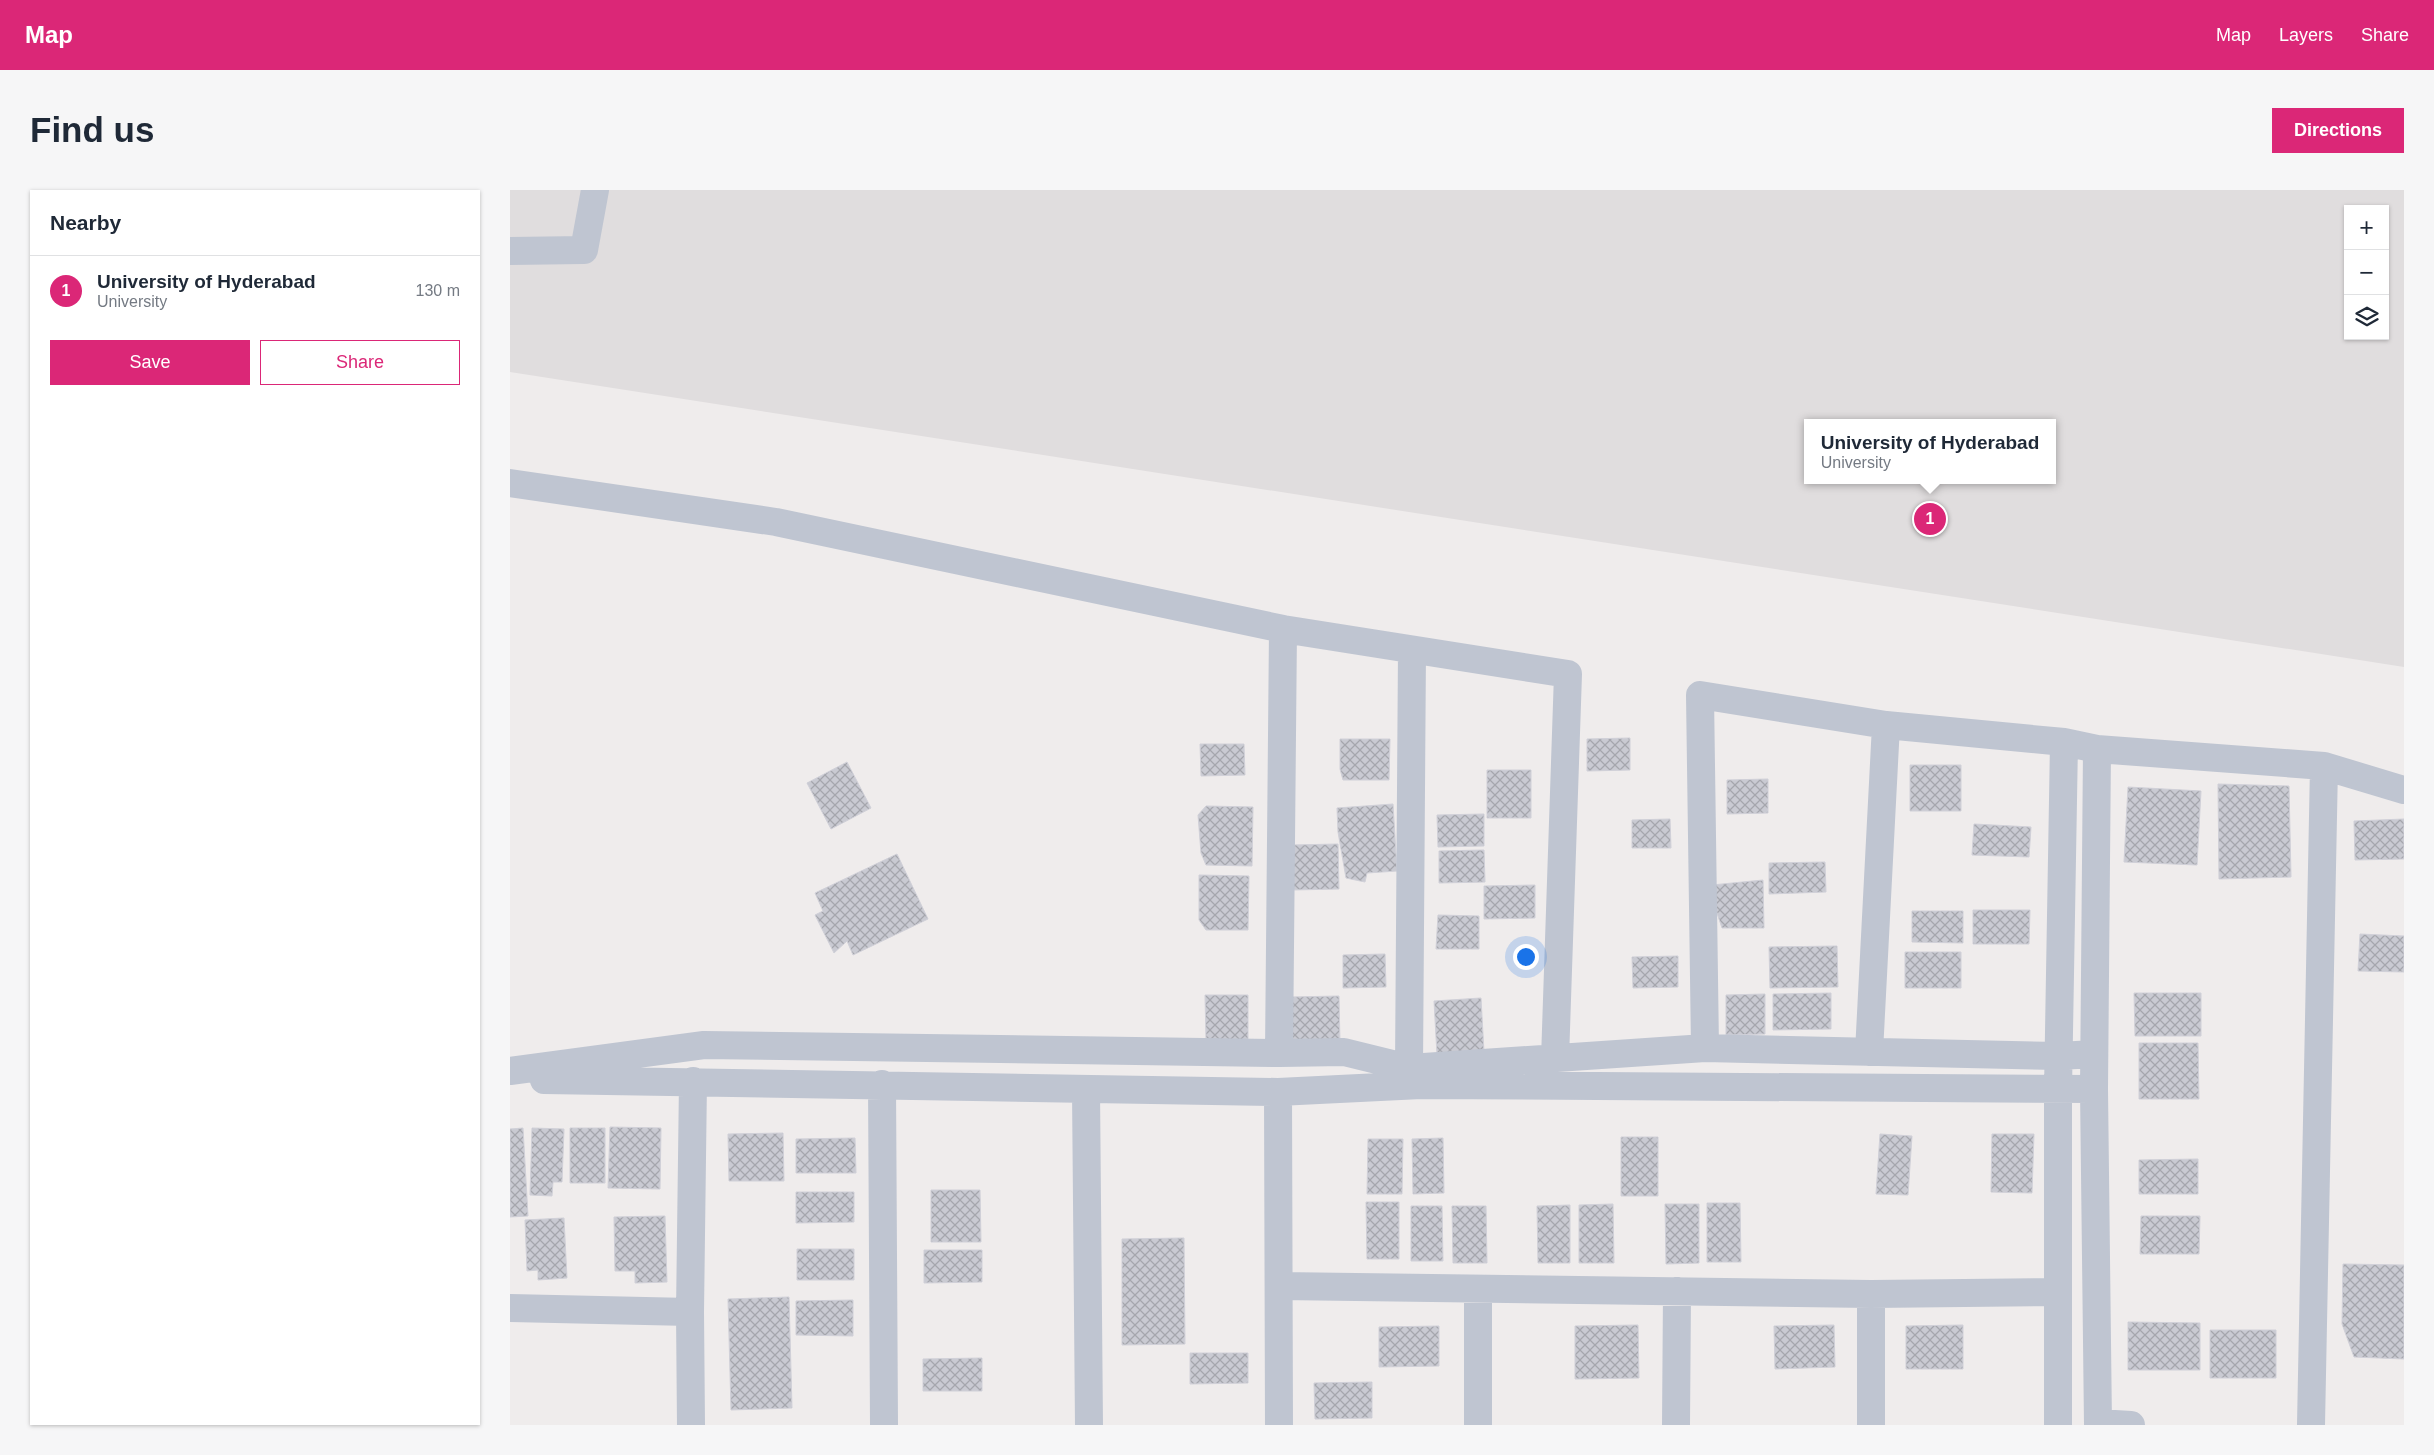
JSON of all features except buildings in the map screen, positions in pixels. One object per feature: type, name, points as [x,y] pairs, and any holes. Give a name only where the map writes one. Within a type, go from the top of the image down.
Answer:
[{"type":"street","points":[[510,251],[584,250],[595,190]]},
{"type":"street","points":[[510,484],[776,522],[1283,629],[1568,674],[1555,1059]]},
{"type":"street","points":[[1279,1053],[1283,629]]},
{"type":"street","points":[[1409,1068],[1412,650]]},
{"type":"street","points":[[1705,1048],[1700,695],[1886,724],[2064,742],[2097,749],[2324,766],[2404,790]]},
{"type":"street","points":[[1869,1052],[1886,724]]},
{"type":"street","points":[[2058,1425],[2058,1090],[2064,742]]},
{"type":"street","points":[[2097,749],[2094,1089],[2098,1424],[2131,1425]]},
{"type":"street","points":[[2311,1425],[2324,766]]},
{"type":"street","points":[[510,1071],[704,1045],[1279,1053],[1344,1052],[1409,1068],[1705,1048],[2059,1056],[2094,1054]]},
{"type":"street","points":[[1343,1088],[1344,1052]]},
{"type":"street","points":[[510,1080],[693,1081],[1086,1090],[1278,1092],[1440,1085],[2094,1089]]},
{"type":"street","points":[[691,1425],[690,1312],[693,1081]]},
{"type":"street","points":[[882,1084],[884,1425]]},
{"type":"street","points":[[1086,1090],[1089,1425]]},
{"type":"street","points":[[1278,1092],[1279,1425]]},
{"type":"street","points":[[1280,1286],[1871,1294],[2058,1292]]},
{"type":"street","points":[[1478,1289],[1478,1425]]},
{"type":"street","points":[[1676,1425],[1677,1291]]},
{"type":"street","points":[[1871,1294],[1871,1425]]},
{"type":"street","points":[[510,1308],[690,1312]]},
{"type":"shaded area","points":[[510,190],[2404,190],[2404,667],[510,372]]},
{"type":"place","name":"University of Hyderabad","points":[[1930,519]]}]
